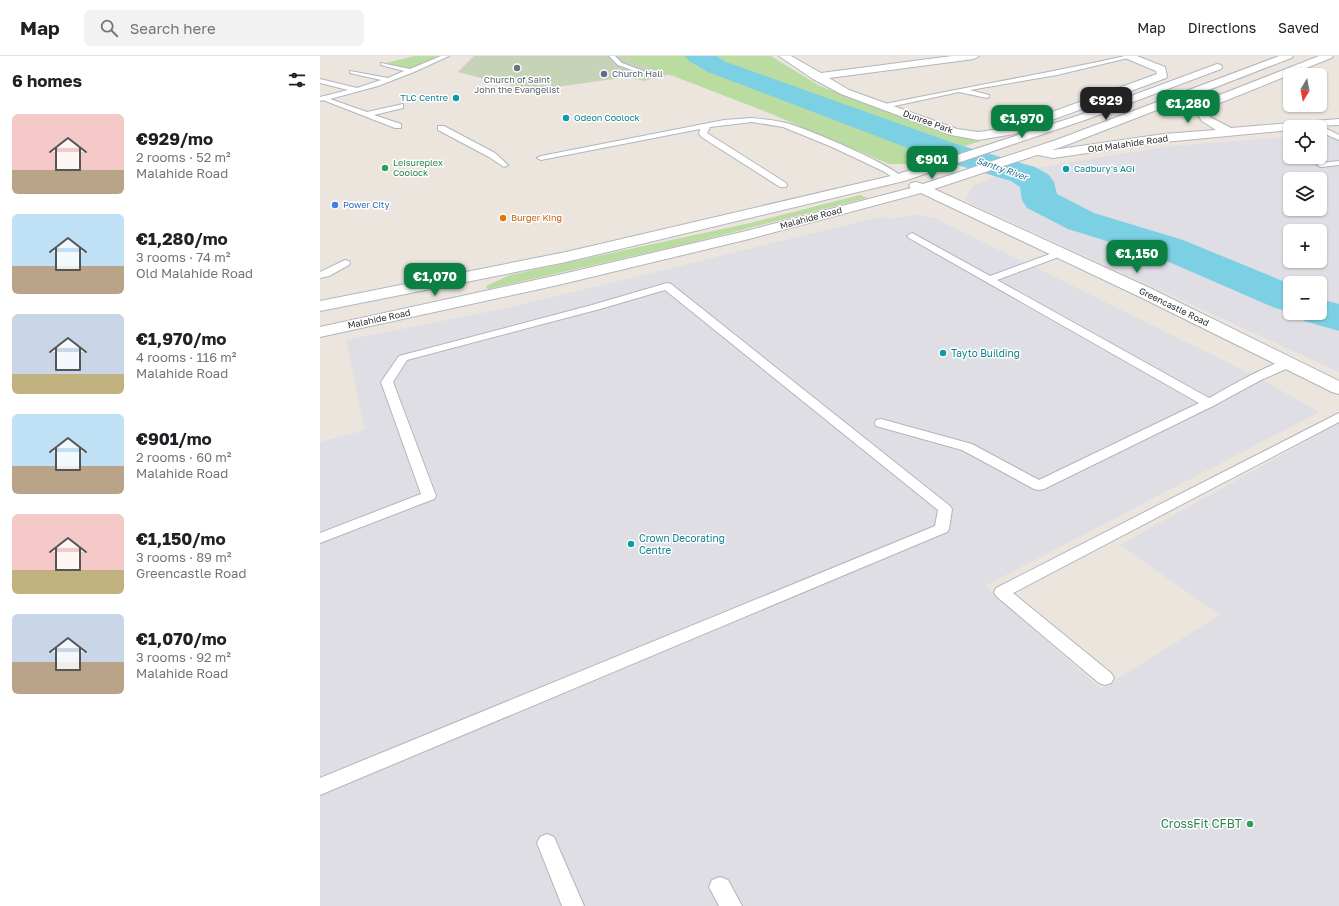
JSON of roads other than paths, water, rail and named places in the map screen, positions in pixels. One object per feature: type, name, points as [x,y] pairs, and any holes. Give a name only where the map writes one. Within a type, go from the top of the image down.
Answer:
[{"type":"main road","name":"Dunree Park","points":[[788,56],[817,76],[845,92],[955,132],[978,136],[1010,131],[1162,76],[1161,69],[1129,56]]},
{"type":"main road","points":[[817,76],[974,56]]},
{"type":"main road","name":"Malahide Road","points":[[320,332],[749,235],[922,189],[1037,151],[1106,126],[1288,56]]},
{"type":"main road","points":[[1229,132],[1206,119],[1198,108],[1203,104],[1328,56]]},
{"type":"main road","name":"Malahide Road","points":[[320,306],[566,257],[899,178],[1081,118],[1226,64]]},
{"type":"main road","name":"Old Malahide Road","points":[[1327,125],[1339,122]]},
{"type":"main road","name":"Old Malahide Road","points":[[1037,151],[1053,154],[1164,138],[1283,129]]},
{"type":"main road","name":"Greencastle Road","points":[[899,178],[1339,388]]},
{"type":"main road","points":[[444,282],[452,303]]},
{"type":"lane","points":[[322,99],[360,90],[390,80],[446,56]]},
{"type":"lane","points":[[612,56],[620,64],[656,77]]},
{"type":"lane","points":[[885,106],[959,90],[1057,73],[1129,56]]},
{"type":"lane","points":[[383,64],[412,71]]},
{"type":"lane","points":[[352,72],[390,80]]},
{"type":"lane","points":[[321,80],[360,90]]},
{"type":"lane","points":[[959,90],[987,96]]},
{"type":"lane","points":[[322,99],[398,126]]},
{"type":"lane","points":[[367,114],[400,106]]},
{"type":"lane","points":[[541,158],[706,127],[724,122],[752,120],[786,125],[835,145],[888,170],[899,178]]},
{"type":"lane","points":[[706,127],[703,130],[703,134],[783,184]]},
{"type":"lane","points":[[441,128],[492,155],[504,165]]},
{"type":"lane","points":[[1327,132],[1339,138]]},
{"type":"lane","points":[[1321,165],[1339,163]]},
{"type":"lane","points":[[912,236],[1209,403]]},
{"type":"lane","points":[[990,280],[1061,254]]},
{"type":"lane","points":[[320,275],[345,264]]},
{"type":"lane","points":[[320,538],[429,496],[387,382],[403,358],[589,309],[667,286],[945,509],[942,529],[320,787]]},
{"type":"lane","points":[[881,423],[967,447],[1038,486],[1288,363]]},
{"type":"lane","points":[[1105,678],[1002,592],[1339,417]]},
{"type":"lane","points":[[547,843],[573,906]]},
{"type":"lane","points":[[720,887],[731,906]]},
{"type":"waterway","name":"Santry River","points":[[698,56],[717,67],[945,151],[1023,174],[1037,182],[1040,200],[1081,221],[1169,248],[1283,296]]},
{"type":"waterway","name":"Santry River","points":[[1327,314],[1339,318]]},
{"type":"place","name":"Church of Saint John the Evangelist","points":[[517,68]]},
{"type":"place","name":"Church Hall","points":[[604,74]]},
{"type":"place","name":"TLC Centre","points":[[456,98]]},
{"type":"place","name":"Odeon Coolock","points":[[566,118]]},
{"type":"place","name":"Leisureplex Coolock","points":[[385,168]]},
{"type":"place","name":"Cadbury's AGI","points":[[1066,169]]},
{"type":"place","name":"Power City","points":[[335,205]]},
{"type":"place","name":"Burger King","points":[[503,218]]},
{"type":"place","name":"Tayto Building","points":[[943,353]]},
{"type":"place","name":"Crown Decorating Centre","points":[[631,544]]},
{"type":"place","name":"CrossFit CFBT","points":[[1250,824]]}]
